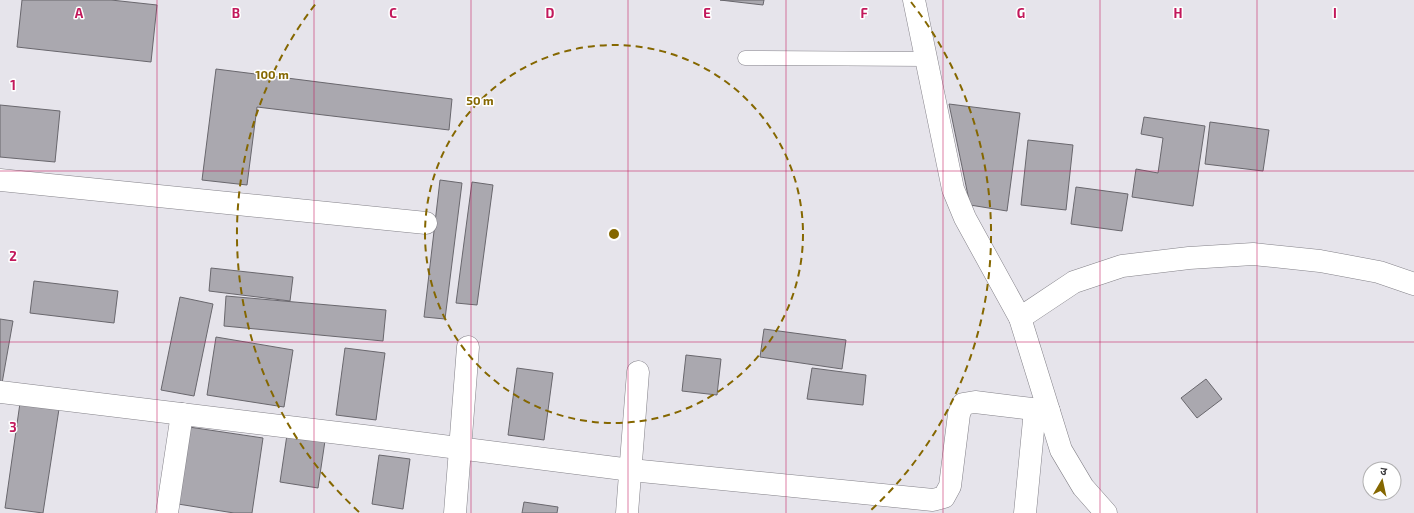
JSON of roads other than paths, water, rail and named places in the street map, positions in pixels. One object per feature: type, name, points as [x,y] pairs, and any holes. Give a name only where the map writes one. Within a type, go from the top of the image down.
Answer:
[{"type":"street","points":[[914,0],[953,189],[965,218],[1020,318],[1042,410],[1083,487],[1106,513]]},
{"type":"street","points":[[0,180],[426,223]]},
{"type":"street","points":[[1020,318],[1074,282],[1122,266],[1189,258],[1253,254],[1320,261],[1379,272],[1414,284]]},
{"type":"street","points":[[455,513],[468,347]]},
{"type":"street","points":[[627,513],[638,372]]},
{"type":"street","points":[[0,392],[631,470],[933,500],[944,497],[950,486],[959,414],[963,404],[975,402],[1042,410]]},
{"type":"street","points":[[1026,513],[1042,410]]},
{"type":"street","points":[[167,513],[182,414]]},
{"type":"lane","points":[[745,58],[927,59]]}]
